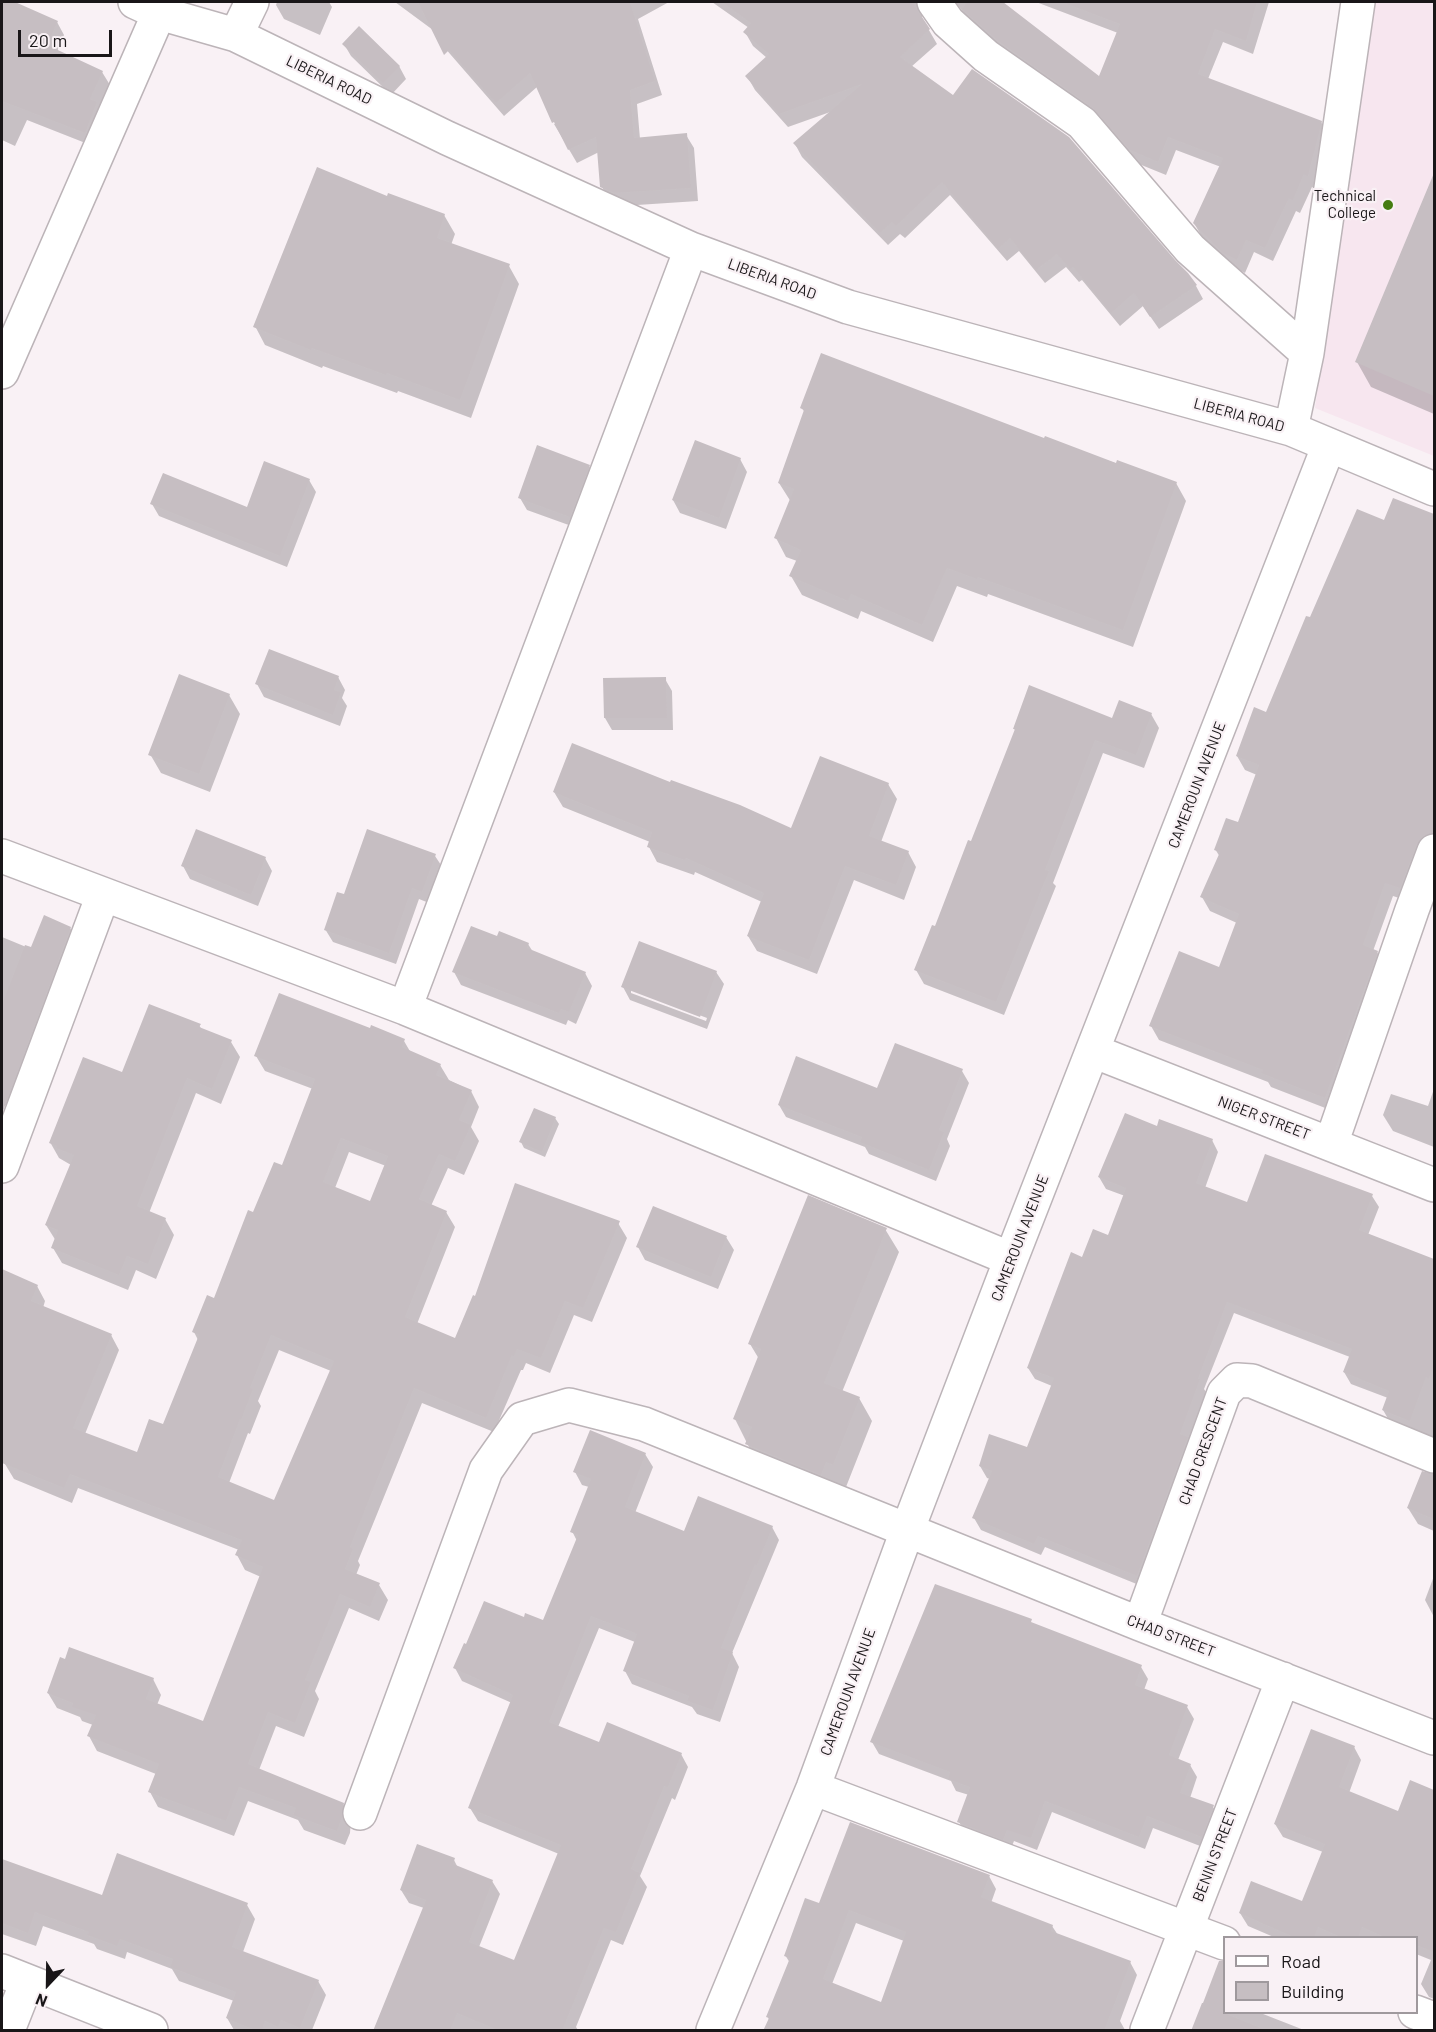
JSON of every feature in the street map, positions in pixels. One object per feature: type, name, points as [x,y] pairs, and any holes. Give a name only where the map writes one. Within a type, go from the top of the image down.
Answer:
[{"type":"street","points":[[236,35],[252,2]]},
{"type":"street","points":[[934,2],[948,22],[986,56],[1082,123],[1190,249],[1307,353]]},
{"type":"street","points":[[1291,429],[1307,353],[1358,2]]},
{"type":"street","points":[[2,372],[147,7]]},
{"type":"street","name":"LIBERIA ROAD","points":[[147,7],[236,35],[447,138],[691,249],[848,307],[1291,429],[1434,489]]},
{"type":"street","points":[[405,1008],[691,249]]},
{"type":"street","name":"CAMEROUN AVENUE","points":[[713,2031],[813,1788],[907,1531],[1011,1259],[1329,445]]},
{"type":"street","points":[[1331,1144],[1423,915],[1434,850]]},
{"type":"street","points":[[2,856],[405,1008],[1011,1259]]},
{"type":"street","points":[[2,1166],[103,895]]},
{"type":"street","name":"NIGER STREET","points":[[1094,1051],[1434,1185]]},
{"type":"street","name":"CHAD CRESCENT","points":[[1140,1624],[1224,1393],[1238,1380],[1252,1381],[1434,1456]]},
{"type":"street","name":"CHAD STREET","points":[[360,1813],[486,1470],[522,1419],[569,1405],[644,1424],[1140,1624],[1434,1738]]},
{"type":"street","name":"BENIN STREET","points":[[1147,2031],[1283,1679]]},
{"type":"street","points":[[813,1788],[1223,1943]]},
{"type":"street","points":[[8,2031],[14,1976],[151,2031]]},
{"type":"street","points":[[1418,2014],[1434,2019]]},
{"type":"shaded area","name":"Technical College","points":[[1369,2],[1434,2],[1434,456],[1315,408]]},
{"type":"building","points":[[2,2],[15,2],[58,21],[47,45],[103,71],[90,99],[97,102],[85,133],[2,101]]},
{"type":"building","points":[[418,2],[630,2],[655,81],[630,90],[634,138],[687,133],[691,188],[614,193],[600,187],[596,137],[568,150],[554,122],[552,123],[530,73],[496,103],[449,50],[444,55]]},
{"type":"building","points":[[722,2],[912,2],[930,29],[900,57],[953,95],[972,69],[1069,137],[1197,285],[1150,317],[1134,293],[1111,313],[1073,267],[1070,269],[1057,254],[1036,270],[1010,238],[998,249],[942,182],[896,226],[892,222],[880,233],[793,143],[862,84],[779,114],[745,76],[769,54],[743,32],[751,23]]},
{"type":"building","points":[[967,2],[1003,2],[1099,76],[1120,24],[1067,4],[1067,2],[1257,2],[1246,41],[1215,29],[1198,74],[1322,121],[1308,176],[1304,174],[1293,200],[1289,198],[1265,248],[1246,240],[1237,260],[1223,253],[1193,223],[1223,158],[1168,137],[1158,162],[1130,150],[1093,108],[998,41],[962,9]]},
{"type":"building","points":[[359,26],[400,66],[383,83],[342,44]]},
{"type":"building","points":[[317,167],[387,196],[388,193],[445,214],[437,238],[510,264],[460,400],[387,373],[386,375],[312,348],[311,350],[253,327]]},
{"type":"building","points":[[1434,173],[1434,396],[1355,362]]},
{"type":"building","points":[[821,353],[1044,438],[1045,436],[1116,463],[1117,460],[1177,482],[1123,630],[978,577],[977,579],[947,568],[922,625],[851,594],[848,601],[789,576],[801,550],[774,538],[794,489],[778,483],[804,410],[800,408]]},
{"type":"building","points":[[695,440],[741,458],[719,518],[672,500]]},
{"type":"building","points":[[537,445],[590,465],[570,517],[518,498]]},
{"type":"building","points":[[264,461],[310,479],[280,556],[150,504],[163,473],[247,507]]},
{"type":"building","points":[[1393,498],[1434,514],[1434,827],[1432,833],[1423,836],[1417,844],[1400,888],[1385,883],[1363,945],[1378,951],[1325,1098],[1261,1073],[1263,1070],[1149,1026],[1179,951],[1219,967],[1239,914],[1200,897],[1220,852],[1214,850],[1226,818],[1238,822],[1259,765],[1236,756],[1254,707],[1266,712],[1306,616],[1310,617],[1357,509],[1384,520]]},
{"type":"building","points":[[269,649],[339,676],[334,690],[341,692],[333,715],[255,684]]},
{"type":"building","points":[[179,674],[230,694],[199,774],[148,755]]},
{"type":"building","points":[[666,677],[667,718],[604,718],[603,678]]},
{"type":"building","points":[[1029,685],[1112,718],[1119,700],[1152,713],[1136,755],[1095,740],[1045,870],[1049,871],[996,1002],[914,970],[932,925],[935,926],[968,840],[971,841],[1015,729],[1013,729]]},
{"type":"building","points":[[572,743],[670,782],[671,780],[740,805],[791,828],[820,756],[889,783],[869,836],[909,851],[896,885],[845,866],[809,960],[747,936],[764,893],[686,858],[685,860],[647,847],[652,832],[553,792]]},
{"type":"building","points":[[196,829],[266,857],[251,895],[181,866]]},
{"type":"building","points":[[367,829],[436,854],[422,892],[412,888],[389,953],[324,930],[337,892],[344,894]]},
{"type":"building","points":[[44,915],[71,927],[2,1114],[2,1004],[25,945],[31,947]]},
{"type":"building","points":[[471,926],[497,936],[499,931],[529,943],[527,948],[586,972],[569,1012],[561,1009],[559,1013],[452,972]]},
{"type":"building","points":[[639,941],[717,971],[700,1017],[621,987]]},
{"type":"building","points":[[279,993],[405,1039],[402,1047],[441,1064],[436,1075],[472,1090],[459,1120],[471,1125],[455,1161],[439,1154],[419,1199],[447,1211],[405,1317],[455,1338],[473,1295],[475,1296],[515,1183],[620,1221],[583,1308],[565,1301],[541,1358],[517,1349],[514,1356],[512,1355],[486,1418],[414,1388],[350,1547],[353,1549],[345,1569],[380,1583],[370,1607],[340,1594],[305,1680],[311,1682],[295,1723],[268,1712],[248,1764],[344,1803],[337,1831],[293,1815],[296,1808],[239,1787],[226,1821],[148,1792],[159,1764],[87,1736],[96,1715],[72,1707],[73,1703],[47,1693],[60,1657],[65,1659],[69,1647],[154,1678],[146,1699],[203,1721],[263,1567],[235,1555],[242,1540],[70,1474],[64,1488],[2,1463],[2,1269],[38,1285],[31,1301],[112,1334],[73,1428],[137,1452],[149,1419],[163,1424],[199,1335],[192,1332],[207,1295],[214,1298],[248,1210],[253,1212],[274,1162],[282,1165],[315,1079],[254,1056]],"holes":[[[341,1138],[388,1156],[370,1201],[323,1182]],[[271,1335],[334,1361],[274,1500],[218,1477],[253,1389],[250,1388]]]},
{"type":"building","points":[[149,1004],[201,1024],[199,1027],[232,1040],[212,1089],[187,1078],[137,1206],[166,1218],[148,1264],[127,1256],[119,1275],[51,1248],[58,1230],[45,1225],[74,1155],[49,1143],[83,1057],[122,1072]]},
{"type":"building","points":[[895,1043],[963,1069],[939,1130],[944,1132],[929,1170],[860,1142],[862,1137],[778,1105],[796,1056],[877,1088]]},
{"type":"building","points":[[534,1108],[556,1117],[542,1152],[519,1142]]},
{"type":"building","points":[[1125,1113],[1157,1126],[1159,1119],[1213,1139],[1196,1183],[1247,1202],[1265,1154],[1373,1194],[1359,1230],[1434,1259],[1434,1365],[1429,1379],[1426,1377],[1410,1421],[1382,1410],[1389,1391],[1343,1372],[1352,1349],[1227,1302],[1180,1434],[1188,1437],[1137,1576],[1038,1536],[1034,1544],[972,1518],[992,1471],[979,1466],[989,1434],[1027,1447],[1054,1378],[1027,1368],[1071,1252],[1082,1257],[1093,1229],[1108,1235],[1126,1188],[1098,1177]]},
{"type":"building","points":[[808,1195],[887,1228],[824,1383],[860,1397],[833,1465],[826,1462],[821,1475],[745,1444],[752,1427],[733,1419],[761,1349],[748,1344]]},
{"type":"building","points":[[653,1206],[727,1236],[711,1277],[636,1247]]},
{"type":"building","points":[[590,1430],[646,1453],[625,1507],[684,1531],[698,1496],[773,1526],[721,1648],[733,1652],[713,1710],[687,1701],[689,1696],[623,1671],[637,1634],[591,1616],[549,1722],[599,1742],[607,1722],[682,1753],[668,1787],[664,1786],[631,1869],[640,1873],[616,1932],[604,1928],[562,2031],[500,2031],[457,2013],[450,2031],[373,2031],[426,1900],[400,1890],[417,1844],[455,1858],[453,1864],[493,1880],[469,1942],[514,1960],[561,1845],[468,1808],[513,1695],[453,1668],[484,1601],[524,1617],[525,1613],[543,1620],[578,1535],[570,1532],[591,1479],[573,1472]]},
{"type":"building","points":[[1422,1471],[1434,1474],[1434,1519],[1407,1508]]},
{"type":"building","points":[[935,1584],[1032,1619],[1031,1622],[1142,1665],[1135,1685],[1188,1705],[1169,1755],[1191,1764],[1180,1793],[1214,1805],[1202,1837],[1147,1816],[1139,1837],[1045,1801],[1031,1838],[1007,1830],[1003,1840],[957,1822],[970,1787],[948,1779],[950,1772],[870,1742]]},
{"type":"building","points":[[1311,1729],[1355,1746],[1339,1787],[1398,1811],[1410,1780],[1434,1790],[1434,1952],[1418,1946],[1418,1936],[1382,1936],[1362,1927],[1359,1936],[1338,1936],[1318,1927],[1315,1936],[1291,1936],[1239,1913],[1251,1881],[1302,1901],[1325,1844],[1274,1824]]},
{"type":"building","points":[[850,1822],[990,1875],[981,1897],[1053,1925],[1051,1931],[1131,1961],[1104,2031],[763,2031],[769,2018],[766,2017],[790,1958],[784,1956],[805,1898],[819,1903]],"holes":[[[849,1910],[906,1932],[881,2002],[823,1979]]]},
{"type":"building","points":[[117,1853],[248,1903],[232,1947],[319,1980],[300,2028],[281,2020],[278,2027],[265,2021],[262,2031],[257,2031],[226,2018],[236,1992],[170,1967],[173,1959],[120,1939],[117,1946],[87,1935],[89,1932],[35,1912],[28,1933],[2,1923],[2,1859],[102,1895]]},
{"type":"building","points":[[1219,1961],[1223,1961],[1223,2014],[1268,2031],[1191,2031]]},
{"type":"place","name":"Technical College","points":[[1388,205]]}]
